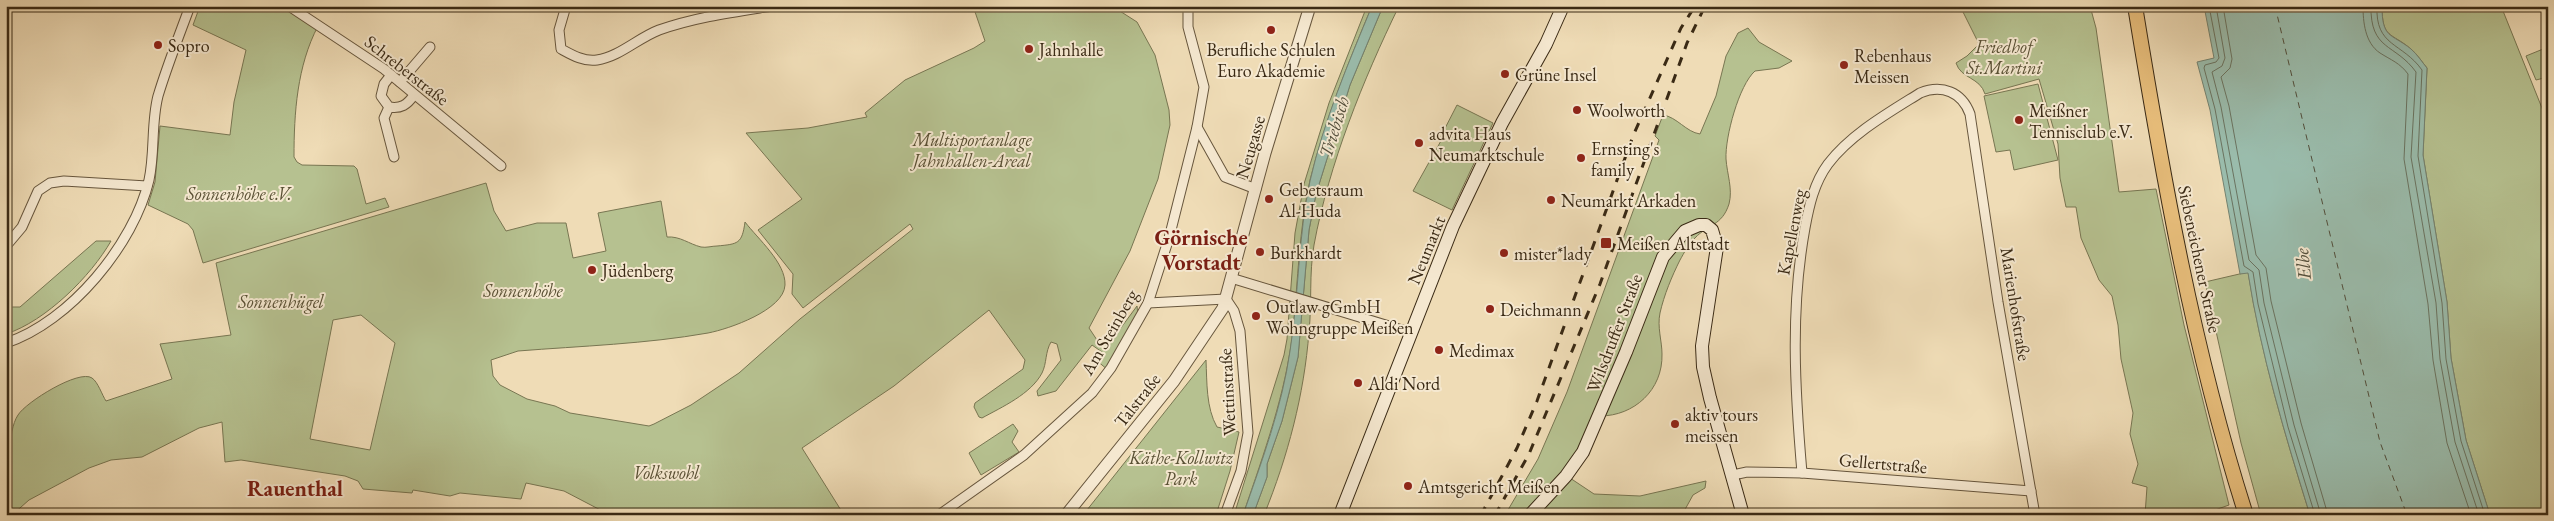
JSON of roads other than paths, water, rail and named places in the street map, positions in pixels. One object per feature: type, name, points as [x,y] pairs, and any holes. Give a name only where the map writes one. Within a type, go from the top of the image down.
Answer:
[{"type":"main road","name":"Neumarkt","points":[[1340,515],[1457,218],[1502,124],[1546,44],[1563,6]]},
{"type":"main road","name":"Siebeneichener Straße","points":[[2135,6],[2156,136],[2184,279],[2223,442],[2246,515]]},
{"type":"main road","name":"Wilsdruffer Straße","points":[[1530,515],[1566,476],[1583,452],[1626,352],[1664,256],[1680,235],[1699,225],[1706,225],[1712,230],[1716,247],[1702,346],[1703,367],[1743,515]]},
{"type":"street","points":[[6,344],[30,334],[45,324],[96,278],[123,242],[147,186],[153,156],[158,98],[190,6]]},
{"type":"street","name":"Schreberstraße","points":[[289,6],[391,75],[501,166]]},
{"type":"street","points":[[566,6],[559,30],[561,49],[580,59],[597,60],[615,54],[636,41],[683,22],[772,6]]},
{"type":"street","name":"Am Steinberg","points":[[939,515],[1024,455],[1092,393],[1111,368],[1148,304],[1169,238],[1197,127],[1204,87],[1188,27],[1188,6]]},
{"type":"street","name":"Neugasse","points":[[1226,298],[1310,6]]},
{"type":"street","points":[[400,82],[430,47]]},
{"type":"street","points":[[391,75],[384,84],[381,96],[389,107],[396,108],[408,104],[414,95]]},
{"type":"street","name":"Kapellenweg","points":[[1802,473],[1794,373],[1794,333],[1798,267],[1814,190],[1828,164],[1854,138],[1920,93],[1928,90],[1945,89],[1963,100]]},
{"type":"street","name":"Marienhofstraße","points":[[1963,100],[1970,114],[1998,302],[2035,515]]},
{"type":"street","points":[[389,107],[384,118],[394,157]]},
{"type":"street","points":[[1197,127],[1225,177],[1256,189]]},
{"type":"street","points":[[6,246],[16,236],[34,198],[50,183],[64,181],[147,186]]},
{"type":"street","points":[[1231,278],[1312,300],[1412,333]]},
{"type":"street","points":[[1148,304],[1226,298]]},
{"type":"street","name":"Talstraße","points":[[1066,515],[1174,381],[1223,308],[1226,298]]},
{"type":"street","name":"Wettinstraße","points":[[1225,515],[1241,471],[1248,432],[1240,331],[1234,311],[1226,298]]},
{"type":"street","name":"Gellertstraße","points":[[1733,475],[1747,472],[1802,473],[2031,491]]},
{"type":"water","name":"Triebisch","points":[[1372,6],[1383,6],[1350,85],[1316,194],[1309,230],[1298,357],[1282,421],[1267,464],[1267,477],[1253,515],[1243,515],[1271,434],[1282,393],[1293,330],[1303,223],[1310,181],[1322,136],[1337,92]]},
{"type":"water","name":"Elbe","points":[[2204,6],[2382,6],[2382,17],[2386,30],[2413,51],[2427,68],[2423,155],[2447,302],[2451,358],[2466,440],[2490,515],[2310,515],[2267,365],[2248,273],[2240,274],[2210,110],[2197,62],[2214,58]]},
{"type":"railway","points":[[1481,515],[1517,448],[1537,401],[1633,136],[1681,28],[1695,6]]},
{"type":"railway","points":[[1495,515],[1529,454],[1600,284],[1687,43],[1705,6]]},
{"type":"place","name":"Berufliche Schulen Euro Akademie","points":[[1271,30]]},
{"type":"place","name":"Sopro","points":[[158,45]]},
{"type":"place","name":"Jahnhalle","points":[[1029,49]]},
{"type":"place","name":"Rebenhaus Meissen","points":[[1844,65]]},
{"type":"place","name":"Grüne Insel","points":[[1505,74]]},
{"type":"place","name":"Woolworth","points":[[1577,110]]},
{"type":"place","name":"Meißner Tennisclub e.V.","points":[[2019,120]]},
{"type":"place","name":"advita Haus Neumarktschule","points":[[1419,143]]},
{"type":"place","name":"Ernsting's family","points":[[1581,158]]},
{"type":"place","name":"Gebetsraum Al-Huda","points":[[1269,199]]},
{"type":"place","name":"Neumarkt Arkaden","points":[[1551,200]]},
{"type":"place","name":"Meißen Altstadt","points":[[1606,243]]},
{"type":"place","name":"Burkhardt","points":[[1260,252]]},
{"type":"place","name":"mister*lady","points":[[1504,253]]},
{"type":"place","name":"Jüdenberg","points":[[592,270]]},
{"type":"place","name":"Deichmann","points":[[1490,309]]},
{"type":"place","name":"Outlaw gGmbH Wohngruppe Meißen","points":[[1256,316]]},
{"type":"place","name":"Medimax","points":[[1439,350]]},
{"type":"place","name":"Aldi Nord","points":[[1358,383]]},
{"type":"place","name":"aktiv tours meissen","points":[[1675,424]]},
{"type":"place","name":"Amtsgericht Meißen","points":[[1408,486]]},
{"type":"district","name":"Görnische Vorstadt","points":[[1201,250]]},
{"type":"district","name":"Rauenthal","points":[[295,488]]},
{"type":"park label","name":"Friedhof St.Martini","points":[[2004,56]]},
{"type":"park label","name":"Multisportanlage Jahnhallen-Areal","points":[[972,149]]},
{"type":"park label","name":"Sonnenhöhe e.V.","points":[[239,193]]},
{"type":"park label","name":"Sonnenhöhe","points":[[523,290]]},
{"type":"park label","name":"Sonnenhügel","points":[[281,301]]},
{"type":"park label","name":"Käthe-Kollwitz Park","points":[[1181,467]]},
{"type":"park label","name":"Volkswohl","points":[[666,472]]}]
